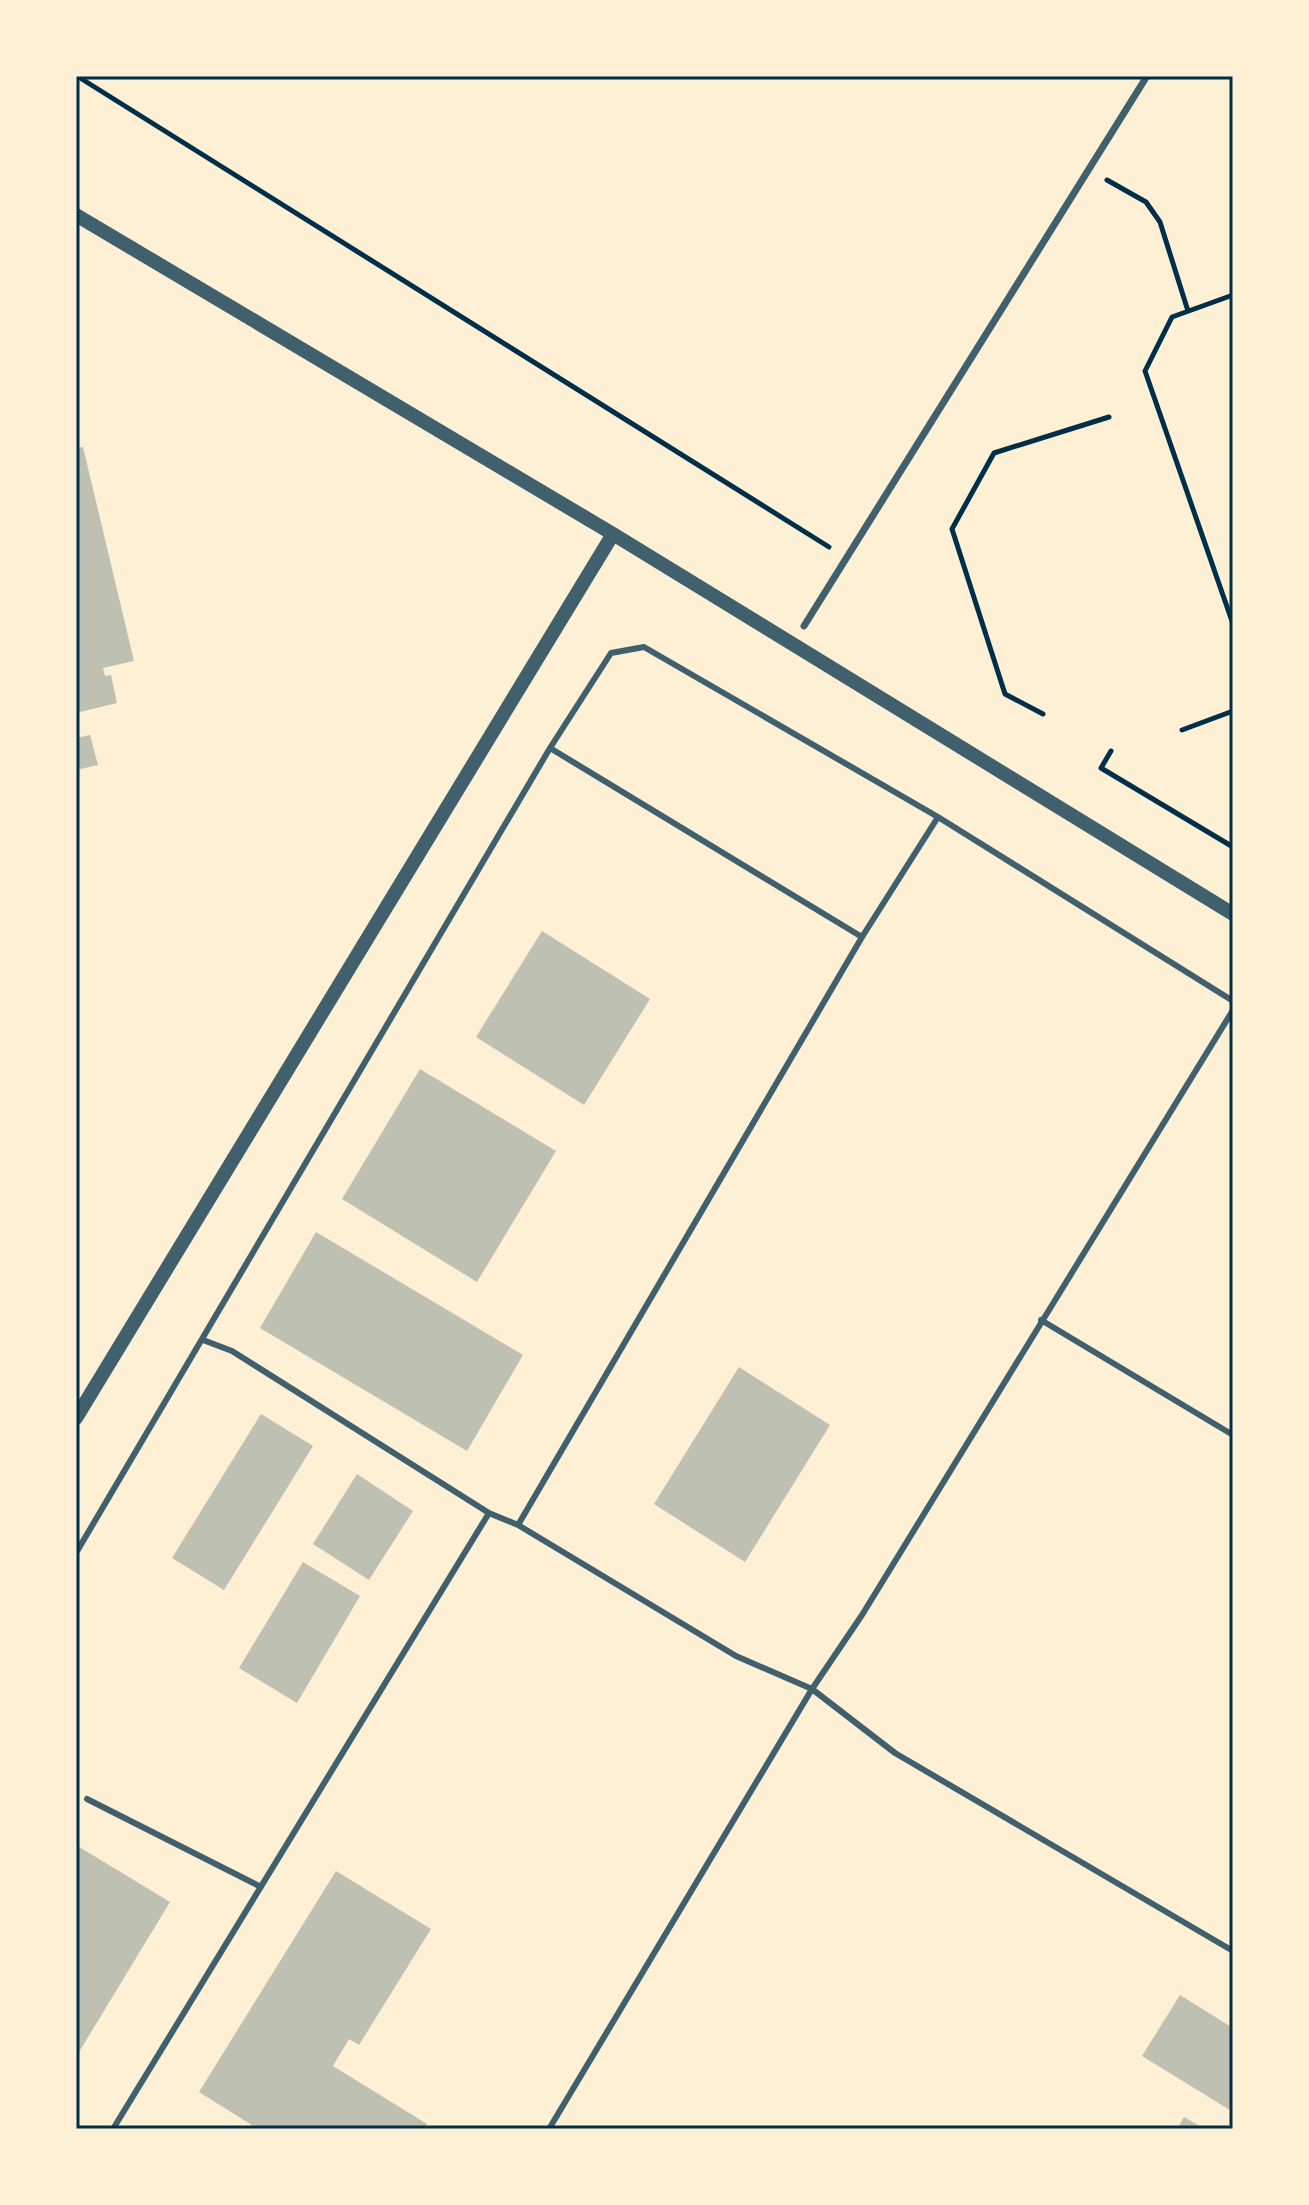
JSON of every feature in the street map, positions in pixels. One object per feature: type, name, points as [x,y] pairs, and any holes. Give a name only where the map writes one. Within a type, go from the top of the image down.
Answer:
[{"type":"street","points":[[804,626],[1147,76]]},
{"type":"street","points":[[76,215],[613,534],[1233,914]]},
{"type":"street","points":[[76,1418],[613,534]]},
{"type":"lane","points":[[76,1553],[550,748],[611,653],[644,647],[938,817],[1233,1001]]},
{"type":"lane","points":[[550,748],[862,937]]},
{"type":"lane","points":[[518,1525],[862,937],[938,817]]},
{"type":"lane","points":[[549,2129],[812,1689],[862,1615],[1233,1010]]},
{"type":"lane","points":[[1041,1320],[1233,1435]]},
{"type":"lane","points":[[203,1340],[232,1351],[489,1513],[518,1525],[736,1656],[812,1689],[895,1753],[1233,1951]]},
{"type":"lane","points":[[113,2129],[489,1513]]},
{"type":"lane","points":[[87,1799],[261,1887]]},
{"type":"path","points":[[77,76],[847,558]]},
{"type":"path","points":[[1089,169],[1146,202],[1160,222],[1188,311]]},
{"type":"path","points":[[1233,295],[1172,317],[1145,371],[1233,624]]},
{"type":"path","points":[[1043,714],[1005,694],[952,529],[994,453],[1109,417]]},
{"type":"path","points":[[1182,730],[1233,711]]},
{"type":"path","points":[[1111,751],[1101,768],[1233,847]]},
{"type":"building","points":[[83,447],[134,661],[103,668],[105,676],[111,675],[117,703],[76,713],[76,448]]},
{"type":"building","points":[[90,735],[98,765],[76,770],[76,738]]},
{"type":"building","points":[[542,931],[650,999],[584,1105],[476,1037]]},
{"type":"building","points":[[420,1069],[556,1151],[477,1282],[342,1199]]},
{"type":"building","points":[[316,1232],[523,1355],[467,1451],[260,1328]]},
{"type":"building","points":[[739,1367],[830,1425],[745,1562],[654,1504]]},
{"type":"building","points":[[261,1414],[313,1446],[224,1590],[172,1558]]},
{"type":"building","points":[[357,1474],[413,1511],[369,1580],[313,1544]]},
{"type":"building","points":[[303,1562],[360,1596],[297,1703],[239,1668]]},
{"type":"building","points":[[76,1845],[170,1902],[76,2057]]},
{"type":"building","points":[[336,1871],[431,1929],[359,2045],[349,2039],[333,2066],[427,2124],[424,2129],[258,2129],[199,2092]]},
{"type":"building","points":[[1180,1995],[1233,2028],[1233,2112],[1142,2056]]},
{"type":"building","points":[[1184,2117],[1205,2129],[1177,2129]]}]
